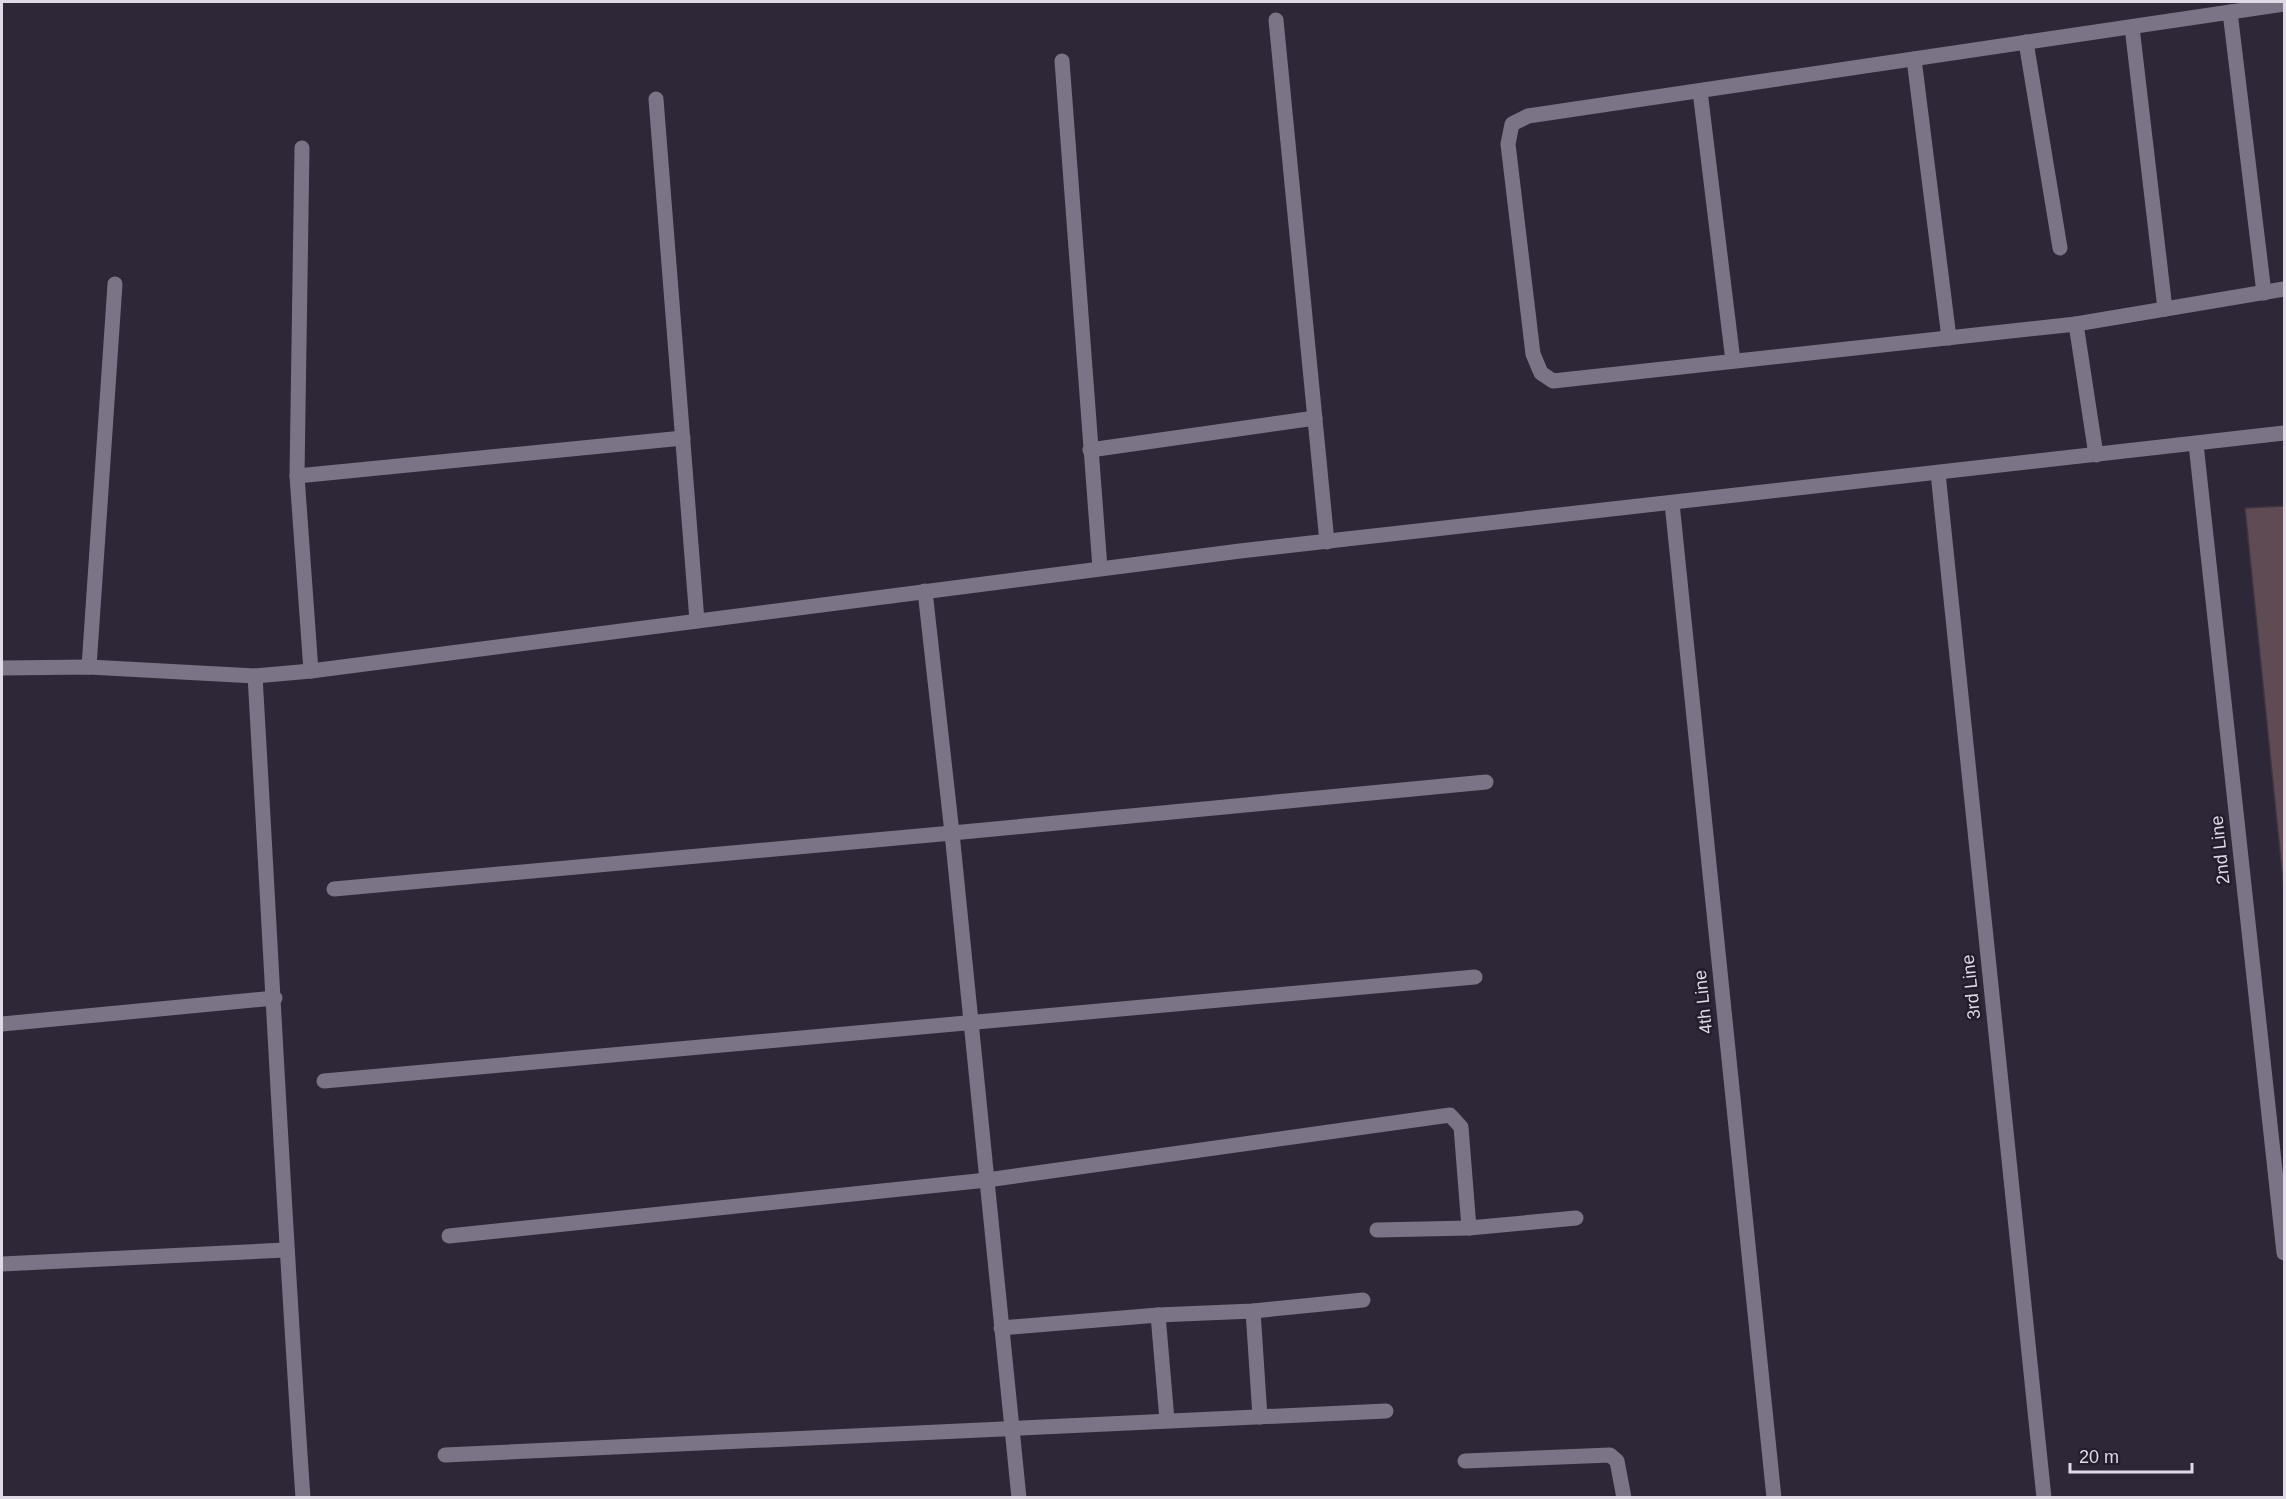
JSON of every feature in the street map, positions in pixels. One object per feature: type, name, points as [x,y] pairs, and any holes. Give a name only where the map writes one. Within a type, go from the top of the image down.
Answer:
[{"type":"street","points":[[2284,4],[1528,116],[1512,124],[1508,144],[1533,354],[1541,373],[1553,381],[2076,324],[2284,290]]},
{"type":"street","points":[[2230,12],[2264,293]]},
{"type":"street","points":[[1276,20],[1327,542]]},
{"type":"street","points":[[2132,27],[2165,309]]},
{"type":"street","points":[[2026,42],[2060,248]]},
{"type":"street","points":[[1914,59],[1949,338]]},
{"type":"street","points":[[1062,61],[1100,568]]},
{"type":"street","points":[[1700,91],[1733,361]]},
{"type":"street","points":[[656,99],[697,621]]},
{"type":"street","points":[[302,148],[297,476],[310,671]]},
{"type":"street","points":[[89,667],[115,284]]},
{"type":"street","points":[[2076,324],[2096,455]]},
{"type":"street","points":[[1090,450],[1315,418]]},
{"type":"street","points":[[2,668],[89,667],[255,676],[310,671],[1100,568],[2284,433]]},
{"type":"street","points":[[297,476],[683,438]]},
{"type":"street","name":"2nd Line","points":[[2196,444],[2284,1252]]},
{"type":"street","name":"3rd Line","points":[[1938,473],[2044,1497]]},
{"type":"street","name":"4th Line","points":[[1672,503],[1773,1497]]},
{"type":"street","points":[[925,591],[972,1024],[1019,1497]]},
{"type":"street","points":[[255,676],[274,998],[285,1250],[303,1497]]},
{"type":"street","points":[[334,889],[1486,782]]},
{"type":"street","points":[[324,1081],[1475,977]]},
{"type":"street","points":[[2,1024],[274,998]]},
{"type":"street","points":[[449,1236],[987,1180],[1450,1115],[1461,1127],[1468,1228]]},
{"type":"street","points":[[1377,1230],[1468,1228],[1576,1218]]},
{"type":"street","points":[[2,1264],[285,1250]]},
{"type":"street","points":[[1001,1328],[1158,1315],[1253,1311],[1363,1300]]},
{"type":"street","points":[[1253,1311],[1260,1417]]},
{"type":"street","points":[[1158,1315],[1167,1420]]},
{"type":"street","points":[[445,1455],[1167,1420],[1386,1412]]},
{"type":"street","points":[[1464,1461],[1610,1455],[1617,1461],[1623,1497]]},
{"type":"building","points":[[2284,506],[2284,891],[2245,508]]}]
